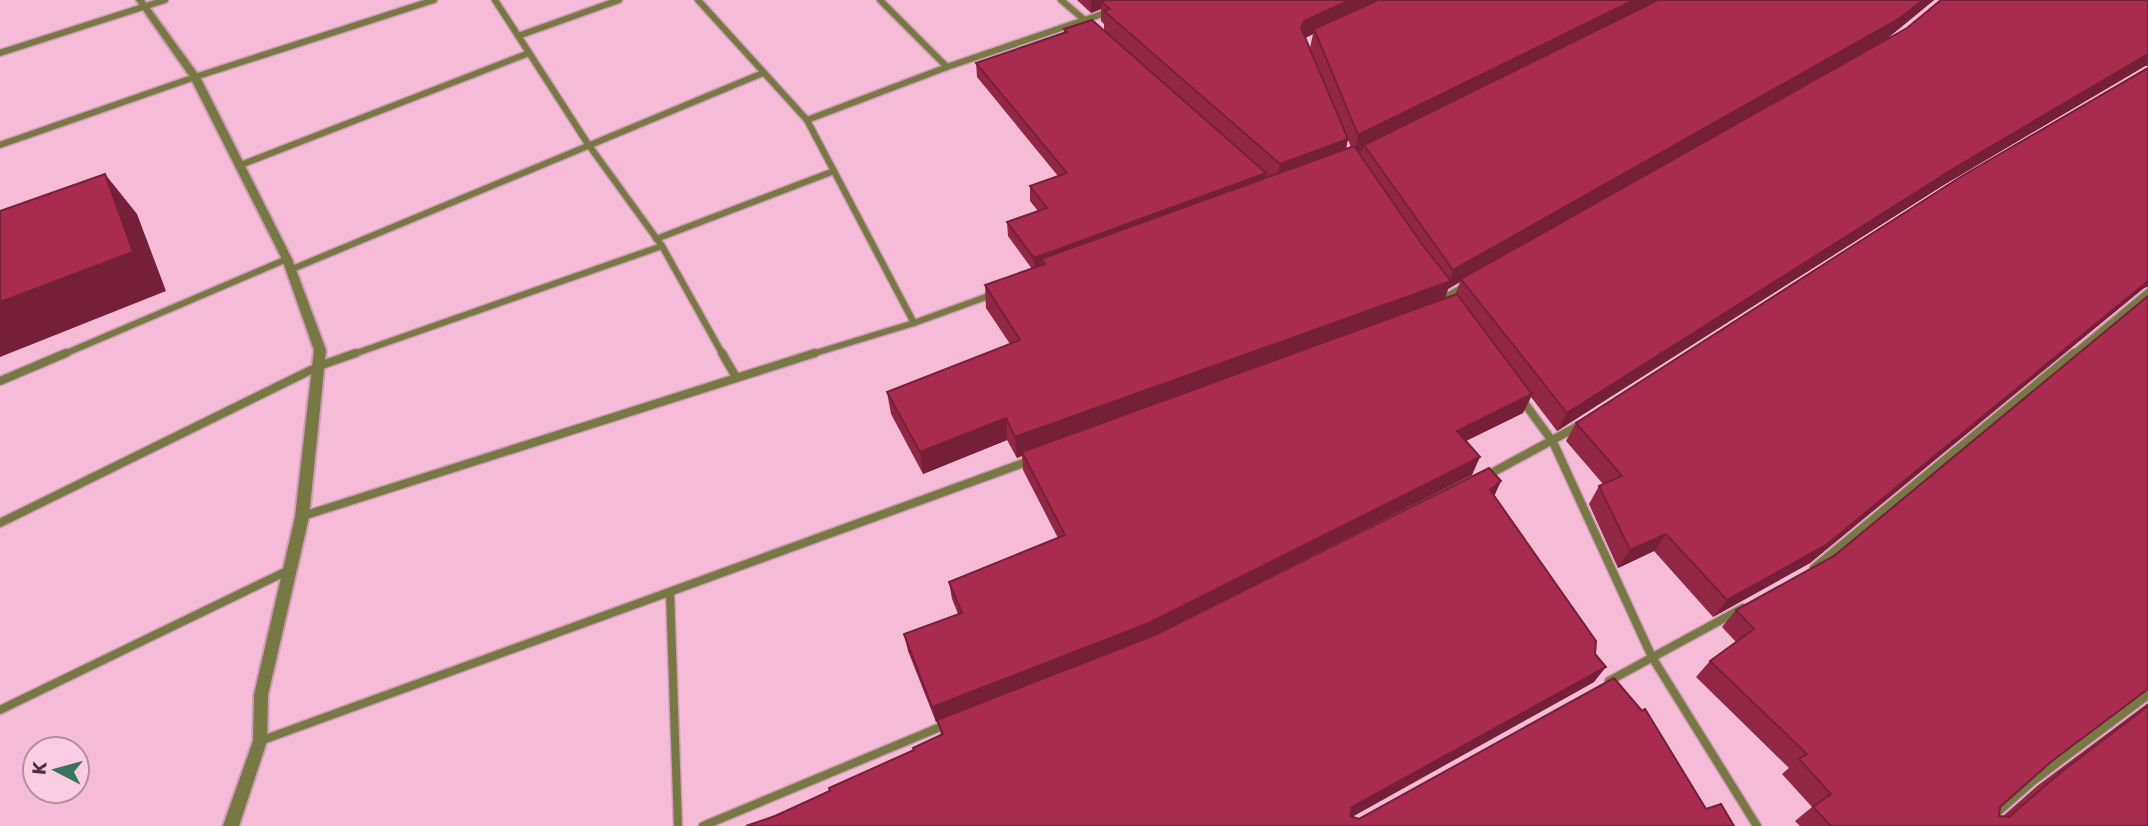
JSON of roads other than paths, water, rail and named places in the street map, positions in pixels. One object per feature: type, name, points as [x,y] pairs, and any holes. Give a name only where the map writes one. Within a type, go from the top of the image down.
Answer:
[{"type":"street","points":[[0,53],[143,3],[165,0]]},
{"type":"street","points":[[0,145],[195,77],[434,0]]},
{"type":"street","points":[[495,0],[588,144],[662,246],[736,377]]},
{"type":"street","points":[[518,36],[619,0]]},
{"type":"street","points":[[698,0],[807,121],[914,323]]},
{"type":"street","points":[[880,0],[947,67]]},
{"type":"street","points":[[1061,0],[1096,30]]},
{"type":"street","points":[[143,3],[195,77],[288,264],[320,350],[302,517],[261,695],[260,741],[229,825]]},
{"type":"street","points":[[807,121],[947,67],[1086,21],[1117,8]]},
{"type":"street","points":[[238,166],[530,53]]},
{"type":"street","points":[[0,381],[764,72]]},
{"type":"street","points":[[656,239],[834,171]]},
{"type":"street","points":[[0,523],[319,366],[662,246]]},
{"type":"street","points":[[1447,296],[1471,282]]},
{"type":"street","points":[[1440,287],[1453,306]]},
{"type":"street","points":[[302,517],[736,377],[914,323],[1004,290]]},
{"type":"street","points":[[1802,575],[1814,568],[2148,292]]},
{"type":"street","points":[[1514,390],[1553,442],[1652,657],[1757,826]]},
{"type":"street","points":[[1479,479],[1553,442],[1587,420]]},
{"type":"street","points":[[260,741],[1036,458]]},
{"type":"street","points":[[0,710],[289,570]]},
{"type":"street","points":[[670,592],[678,826]]},
{"type":"street","points":[[1603,684],[1756,600]]},
{"type":"street","points":[[1982,826],[2033,781],[2148,695]]},
{"type":"street","points":[[704,826],[949,724]]}]
